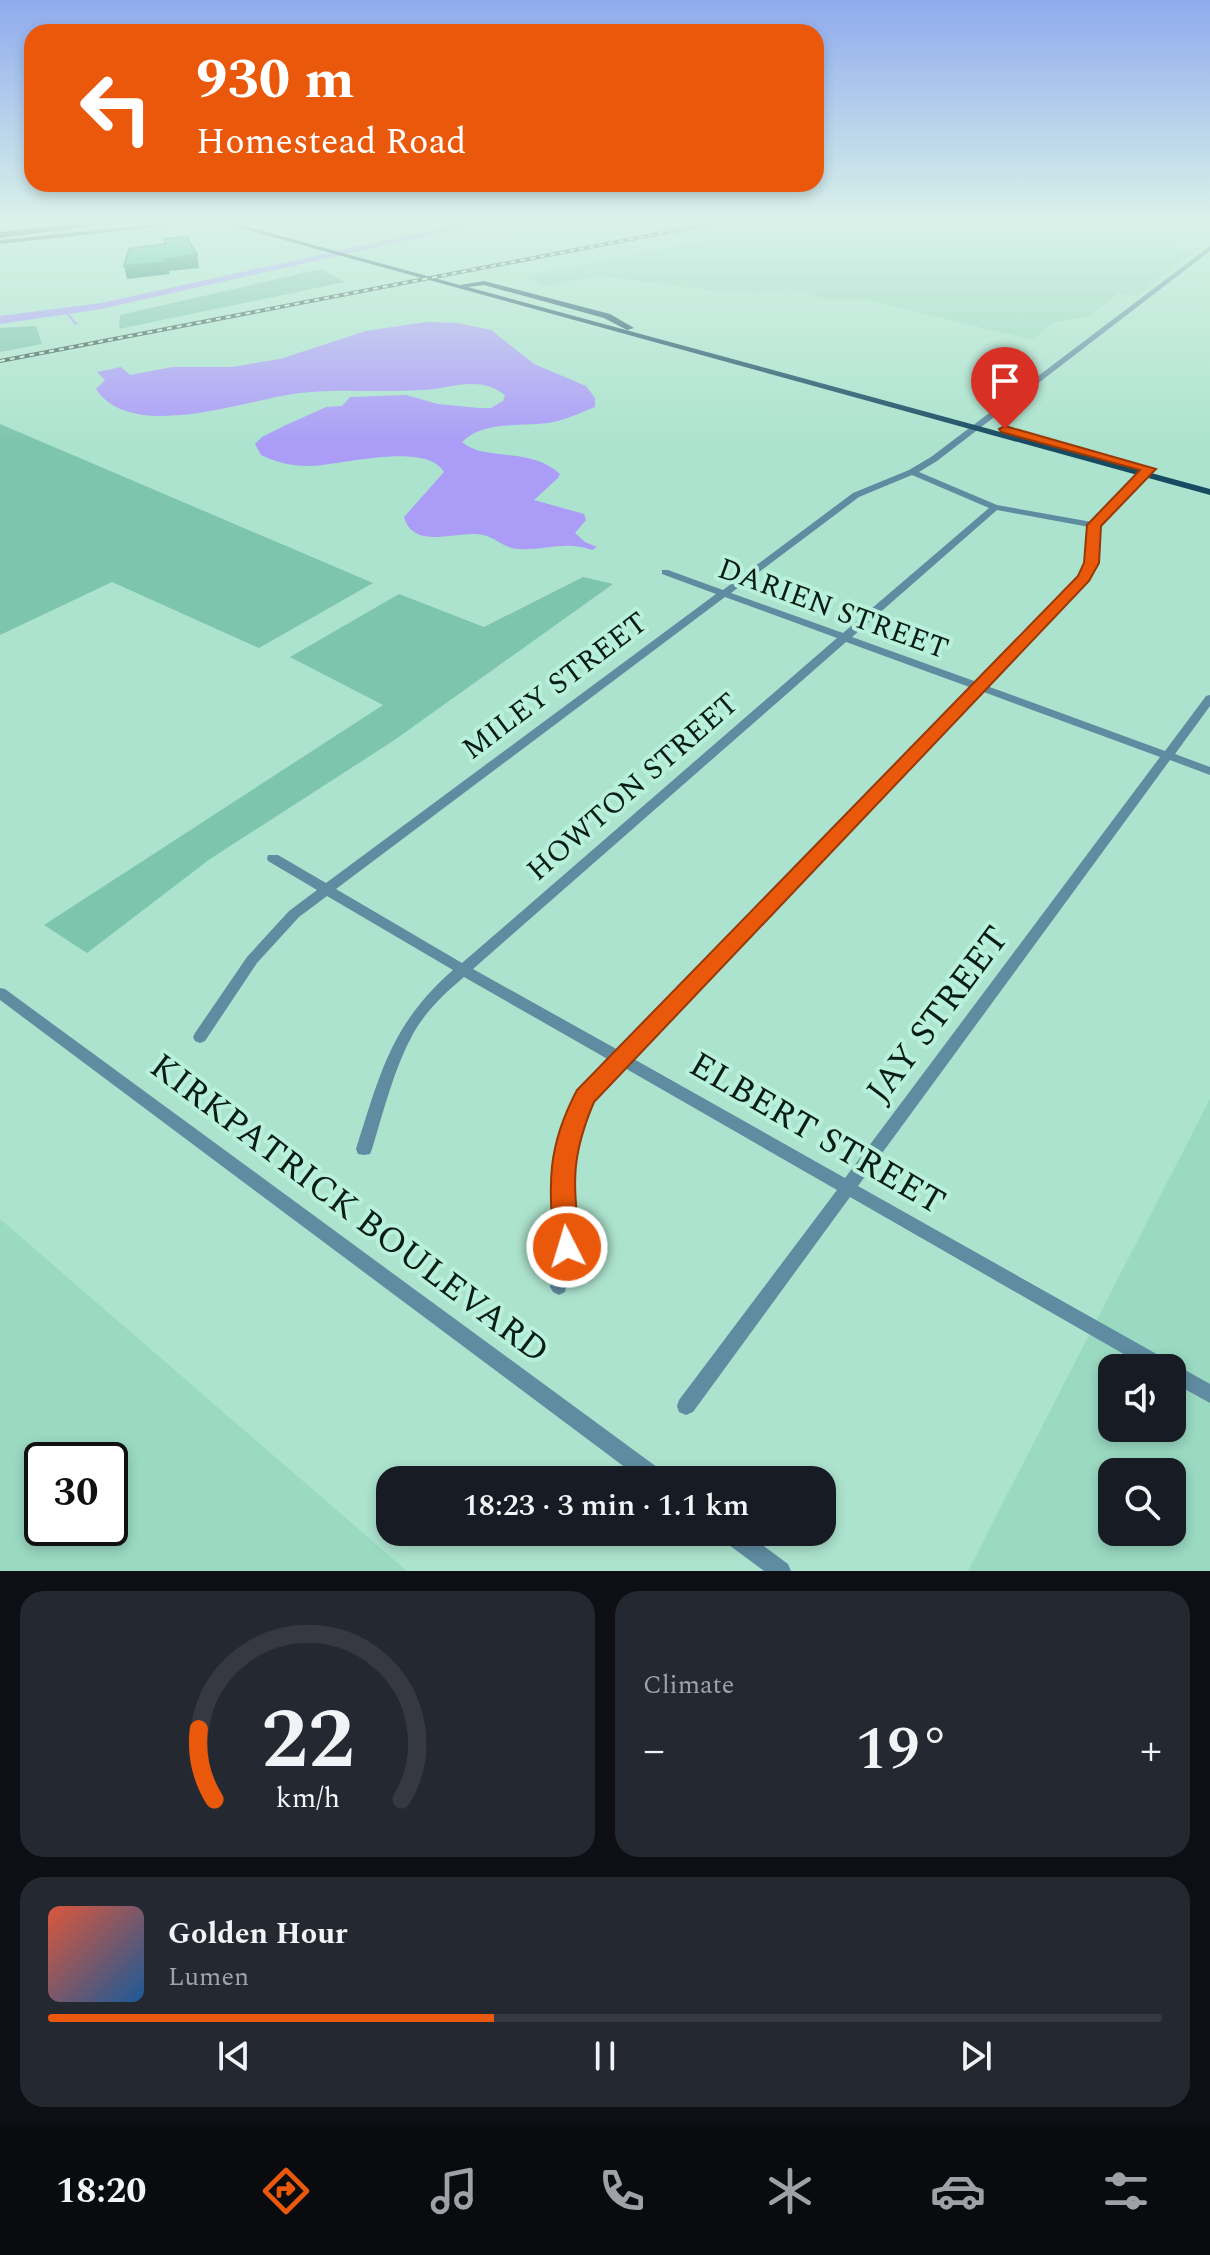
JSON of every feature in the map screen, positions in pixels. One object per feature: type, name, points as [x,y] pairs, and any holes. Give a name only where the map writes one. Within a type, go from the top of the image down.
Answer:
[{"type":"main road","points":[[478,296],[529,312],[629,331]]},
{"type":"main road","points":[[495,296],[979,426],[1210,492]]},
{"type":"main road","points":[[514,296],[629,331]]},
{"type":"main road","points":[[534,296],[601,314],[629,331]]},
{"type":"main road","points":[[1146,472],[1210,485]]},
{"type":"street","name":"MILEY STREET","points":[[200,1037],[262,948],[294,914],[856,495],[912,472],[979,426],[1147,296]]},
{"type":"street","points":[[912,472],[995,507],[1094,525]]},
{"type":"street","points":[[559,1287],[567,1247],[561,1184],[566,1140],[585,1097],[1084,578],[1092,563],[1094,525],[1146,472]]},
{"type":"street","name":"HOWTON STREET","points":[[364,1149],[392,1061],[410,1026],[436,993],[995,507]]},
{"type":"street","name":"DARIEN STREET","points":[[665,572],[1210,771]]},
{"type":"street","name":"JAY STREET","points":[[686,1406],[1210,698]]},
{"type":"street","name":"ELBERT STREET","points":[[273,858],[462,969],[1140,1354]]},
{"type":"street","name":"KIRKPATRICK BOULEVARD","points":[[0,993],[639,1466]]},
{"type":"street","points":[[1186,1380],[1210,1394]]},
{"type":"street","points":[[747,1546],[781,1571]]},
{"type":"shaded area","points":[[202,296],[276,296],[119,329],[120,315]]},
{"type":"shaded area","points":[[817,296],[1115,296],[1087,317],[1055,322],[1032,340],[864,299],[830,300]]},
{"type":"shaded area","points":[[427,322],[457,323],[491,330],[534,364],[586,386],[595,398],[595,407],[553,422],[493,427],[462,442],[483,452],[535,460],[560,474],[534,500],[584,514],[586,520],[575,533],[597,547],[592,550],[573,546],[518,549],[483,535],[438,537],[417,534],[409,528],[404,517],[444,472],[434,463],[402,456],[297,465],[261,455],[255,444],[262,437],[326,407],[342,406],[350,397],[406,395],[438,404],[479,408],[491,408],[503,401],[505,395],[485,385],[464,384],[407,391],[300,393],[222,409],[163,416],[136,414],[113,405],[96,389],[105,380],[97,372],[121,367],[130,375],[172,367],[232,367],[280,359],[366,331]]},
{"type":"shaded area","points":[[36,326],[42,344],[0,352],[0,328]]},
{"type":"shaded area","points":[[0,424],[373,583],[259,648],[112,582],[0,635]]},
{"type":"shaded area","points":[[583,577],[613,584],[393,741],[210,859],[87,953],[44,925],[383,705],[290,657],[399,594],[484,627]]},
{"type":"shaded area","points":[[1210,1099],[1210,1571],[968,1571]]},
{"type":"shaded area","points":[[0,1219],[376,1546],[407,1571],[0,1571]]},
{"type":"waterway","points":[[0,320],[101,306],[145,296]]},
{"type":"waterway","points":[[66,312],[76,324]]},
{"type":"railway","points":[[0,361],[335,296]]},
{"type":"route","points":[[567,1247],[561,1184],[566,1140],[585,1097],[1084,578],[1092,563],[1094,525],[1107,508],[1149,469],[1005,429]]}]
